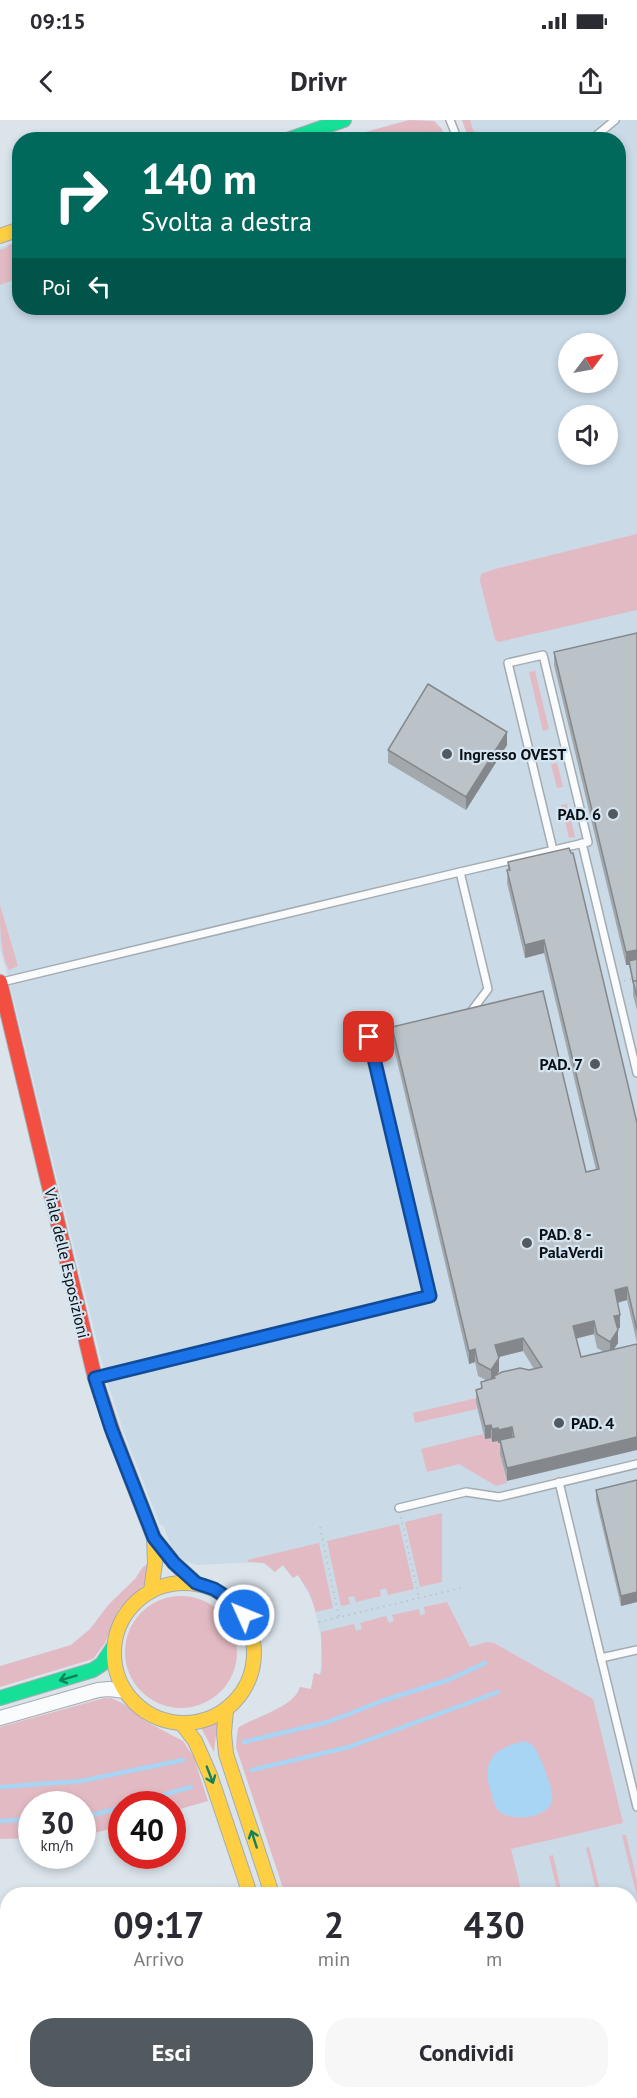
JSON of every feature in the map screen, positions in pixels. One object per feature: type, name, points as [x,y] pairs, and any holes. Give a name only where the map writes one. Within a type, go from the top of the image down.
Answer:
[{"type":"street","points":[[305,132],[326,123],[344,120]]},
{"type":"street","name":"Viale delle Esposizioni","points":[[0,982],[95,1378],[111,1428],[154,1538],[174,1563],[196,1583]]},
{"type":"street","name":"Viale delle Esposizioni","points":[[151,1590],[155,1563],[154,1538]]},
{"type":"street","name":"Viale delle Esposizioni","points":[[173,1583],[196,1583],[214,1589],[231,1600],[244,1615],[252,1633],[255,1652],[252,1672],[239,1698],[226,1710],[209,1719],[182,1724],[162,1720],[143,1711],[125,1691],[115,1669],[114,1646],[120,1623],[134,1604],[151,1590],[173,1583]]},
{"type":"street","points":[[0,1698],[93,1670],[102,1664],[114,1646]]},
{"type":"street","points":[[0,1718],[98,1690],[125,1691]]},
{"type":"street","points":[[226,1710],[224,1733],[226,1754],[270,1887]]},
{"type":"street","points":[[182,1724],[195,1741],[210,1774],[248,1887]]},
{"type":"lane","points":[[601,132],[615,120]]},
{"type":"lane","points":[[553,850],[508,663],[554,652]]},
{"type":"lane","points":[[0,982],[588,842],[543,655]]},
{"type":"lane","points":[[582,843],[637,1073]]},
{"type":"lane","points":[[460,872],[488,989],[472,1013],[460,1016]]},
{"type":"lane","points":[[95,1378],[430,1296],[369,1037],[403,1029]]},
{"type":"lane","points":[[399,1508],[466,1492],[499,1497],[637,1464]]},
{"type":"lane","points":[[559,1482],[637,1808]]},
{"type":"lane","points":[[601,1658],[637,1650]]},
{"type":"path","points":[[399,1508],[419,1598]]},
{"type":"path","points":[[320,1527],[339,1617]]},
{"type":"path","points":[[318,1622],[461,1588]]},
{"type":"shaded area","points":[[409,120],[434,121],[443,132],[365,132]]},
{"type":"shaded area","points":[[462,120],[637,120],[637,1887],[283,1887],[236,1740],[238,1728],[290,1702],[297,1695],[300,1687],[311,1689],[314,1673],[320,1674],[322,1643],[313,1602],[298,1575],[293,1578],[282,1565],[275,1572],[267,1564],[258,1562],[197,1565],[185,1561],[173,1551],[163,1525],[160,1525],[124,1433],[105,1375],[0,949],[0,247],[12,244],[12,315],[626,315],[626,132],[466,132]]},
{"type":"shaded area","points":[[462,120],[470,120],[474,132],[466,132]]},
{"type":"shaded area","points":[[12,244],[12,281],[0,285],[0,250],[8,247],[7,245]]},
{"type":"shaded area","points":[[637,534],[637,610],[503,641],[498,642],[495,639],[480,581],[481,574]]},
{"type":"shaded area","points":[[535,671],[549,729],[543,731],[529,672]]},
{"type":"shaded area","points":[[557,763],[563,787],[557,788],[551,764]]},
{"type":"shaded area","points":[[567,804],[575,837],[569,838],[561,805]]},
{"type":"shaded area","points":[[0,905],[18,966],[9,970],[2,948]]},
{"type":"shaded area","points":[[481,1397],[476,1403],[477,1409],[415,1423],[413,1413]]},
{"type":"shaded area","points":[[483,1434],[485,1439],[491,1438],[492,1442],[512,1440],[500,1454],[507,1483],[496,1486],[459,1464],[427,1472],[421,1449]]},
{"type":"shaded area","points":[[442,1513],[442,1582],[420,1587],[405,1522]]},
{"type":"shaded area","points":[[399,1524],[414,1589],[388,1595],[386,1588],[380,1590],[381,1596],[356,1602],[354,1596],[348,1597],[350,1604],[341,1606],[327,1541]]},
{"type":"shaded area","points":[[319,1543],[333,1608],[316,1612],[309,1592],[298,1575],[293,1578],[283,1565],[275,1572],[264,1563],[248,1562],[248,1560]]},
{"type":"shaded area","points":[[150,1562],[145,1584],[119,1609],[105,1643],[93,1659],[0,1687],[0,1666],[71,1645],[90,1629],[109,1604]]},
{"type":"shaded area","points":[[181,1596],[203,1600],[221,1612],[233,1630],[237,1652],[233,1674],[221,1692],[203,1704],[181,1708],[159,1704],[141,1692],[129,1674],[125,1652],[129,1630],[141,1612],[159,1600]]},
{"type":"shaded area","points":[[447,1602],[470,1647],[487,1642],[494,1643],[593,1699],[623,1823],[511,1849],[520,1887],[283,1887],[236,1747],[238,1728],[290,1701],[300,1687],[311,1689],[314,1673],[320,1675],[322,1669],[321,1632],[354,1624],[356,1631],[362,1629],[360,1623],[386,1616],[389,1623],[394,1621],[392,1615],[419,1609],[420,1615],[425,1614],[424,1607]]},
{"type":"shaded area","points":[[111,1698],[124,1704],[145,1721],[183,1741],[194,1758],[208,1801],[186,1807],[186,1791],[108,1791],[108,1829],[96,1833],[96,1791],[18,1791],[18,1838],[0,1839],[0,1727]]},
{"type":"shaded area","points":[[218,1717],[214,1752],[199,1724]]},
{"type":"shaded area","points":[[622,1835],[626,1835],[637,1887],[635,1887]]},
{"type":"shaded area","points":[[589,1847],[599,1887],[595,1887],[586,1848]]},
{"type":"shaded area","points":[[553,1855],[560,1887],[556,1887],[549,1856]]},
{"type":"water","points":[[524,1741],[535,1749],[546,1772],[552,1801],[549,1807],[536,1815],[512,1817],[499,1811],[493,1801],[488,1779],[489,1762],[499,1751]]},
{"type":"building","name":"PAD. 6","points":[[637,633],[637,950],[626,952],[554,652]]},
{"type":"building","name":"Ingresso OVEST","points":[[428,684],[507,732],[466,797],[388,750]]},
{"type":"building","points":[[569,848],[573,853],[637,1123],[637,1330],[627,1287],[615,1290],[620,1315],[614,1316],[618,1330],[610,1342],[597,1334],[594,1321],[573,1326],[581,1357],[637,1344],[637,1437],[507,1468],[500,1440],[514,1437],[512,1427],[498,1430],[498,1428],[492,1429],[491,1425],[485,1426],[476,1390],[482,1388],[481,1382],[495,1378],[494,1376],[502,1372],[542,1367],[523,1338],[495,1345],[499,1358],[491,1370],[478,1363],[475,1349],[469,1351],[392,1027],[543,991],[586,1172],[599,1169],[544,940],[525,945],[507,870],[510,870],[508,862]]},
{"type":"building","points":[[637,959],[637,981],[633,981],[629,961]]},
{"type":"building","points":[[633,981],[637,981],[637,997]]},
{"type":"building","points":[[637,1480],[637,1592],[621,1596],[596,1490]]},
{"type":"waterway","points":[[244,1742],[328,1722],[382,1701],[448,1680],[485,1663]]},
{"type":"waterway","points":[[252,1770],[349,1747],[498,1692]]},
{"type":"waterway","points":[[0,1787],[81,1781],[183,1760]]},
{"type":"waterway","points":[[177,1791],[191,1787]]},
{"type":"waterway","points":[[96,1814],[108,1811]]},
{"type":"waterway","points":[[0,1821],[18,1820]]},
{"type":"traffic: fast","points":[[310,132],[344,120]]},
{"type":"traffic: fast","points":[[154,1538],[174,1563],[196,1583]]},
{"type":"traffic: fast","points":[[0,1698],[93,1670],[102,1664],[114,1646]]},
{"type":"traffic: slow","points":[[0,236],[12,232]]},
{"type":"traffic: slow","points":[[114,1435],[154,1538],[155,1563],[151,1591]]},
{"type":"traffic: slow","points":[[184,1583],[211,1588],[234,1603],[249,1626],[254,1653],[249,1680],[234,1703],[211,1718],[184,1723],[157,1718],[134,1703],[119,1680],[114,1653],[119,1626],[134,1603],[157,1588],[184,1583]]},
{"type":"traffic: slow","points":[[226,1710],[224,1733],[226,1754],[270,1887]]},
{"type":"traffic: slow","points":[[182,1724],[195,1741],[210,1775],[248,1887]]},
{"type":"traffic: jam","points":[[0,982],[95,1378],[114,1435]]},
{"type":"place","name":"Ingresso OVEST","points":[[447,754]]},
{"type":"place","name":"PAD. 6","points":[[613,814]]},
{"type":"place","name":"PAD. 7","points":[[595,1064]]},
{"type":"place","name":"PAD. 8 - PalaVerdi","points":[[527,1243]]},
{"type":"place","name":"PAD. 4","points":[[559,1423]]},
{"type":"route","points":[[244,1615],[231,1600],[214,1589],[196,1583],[174,1563],[154,1538],[111,1428],[95,1378],[430,1296],[369,1037]]}]
